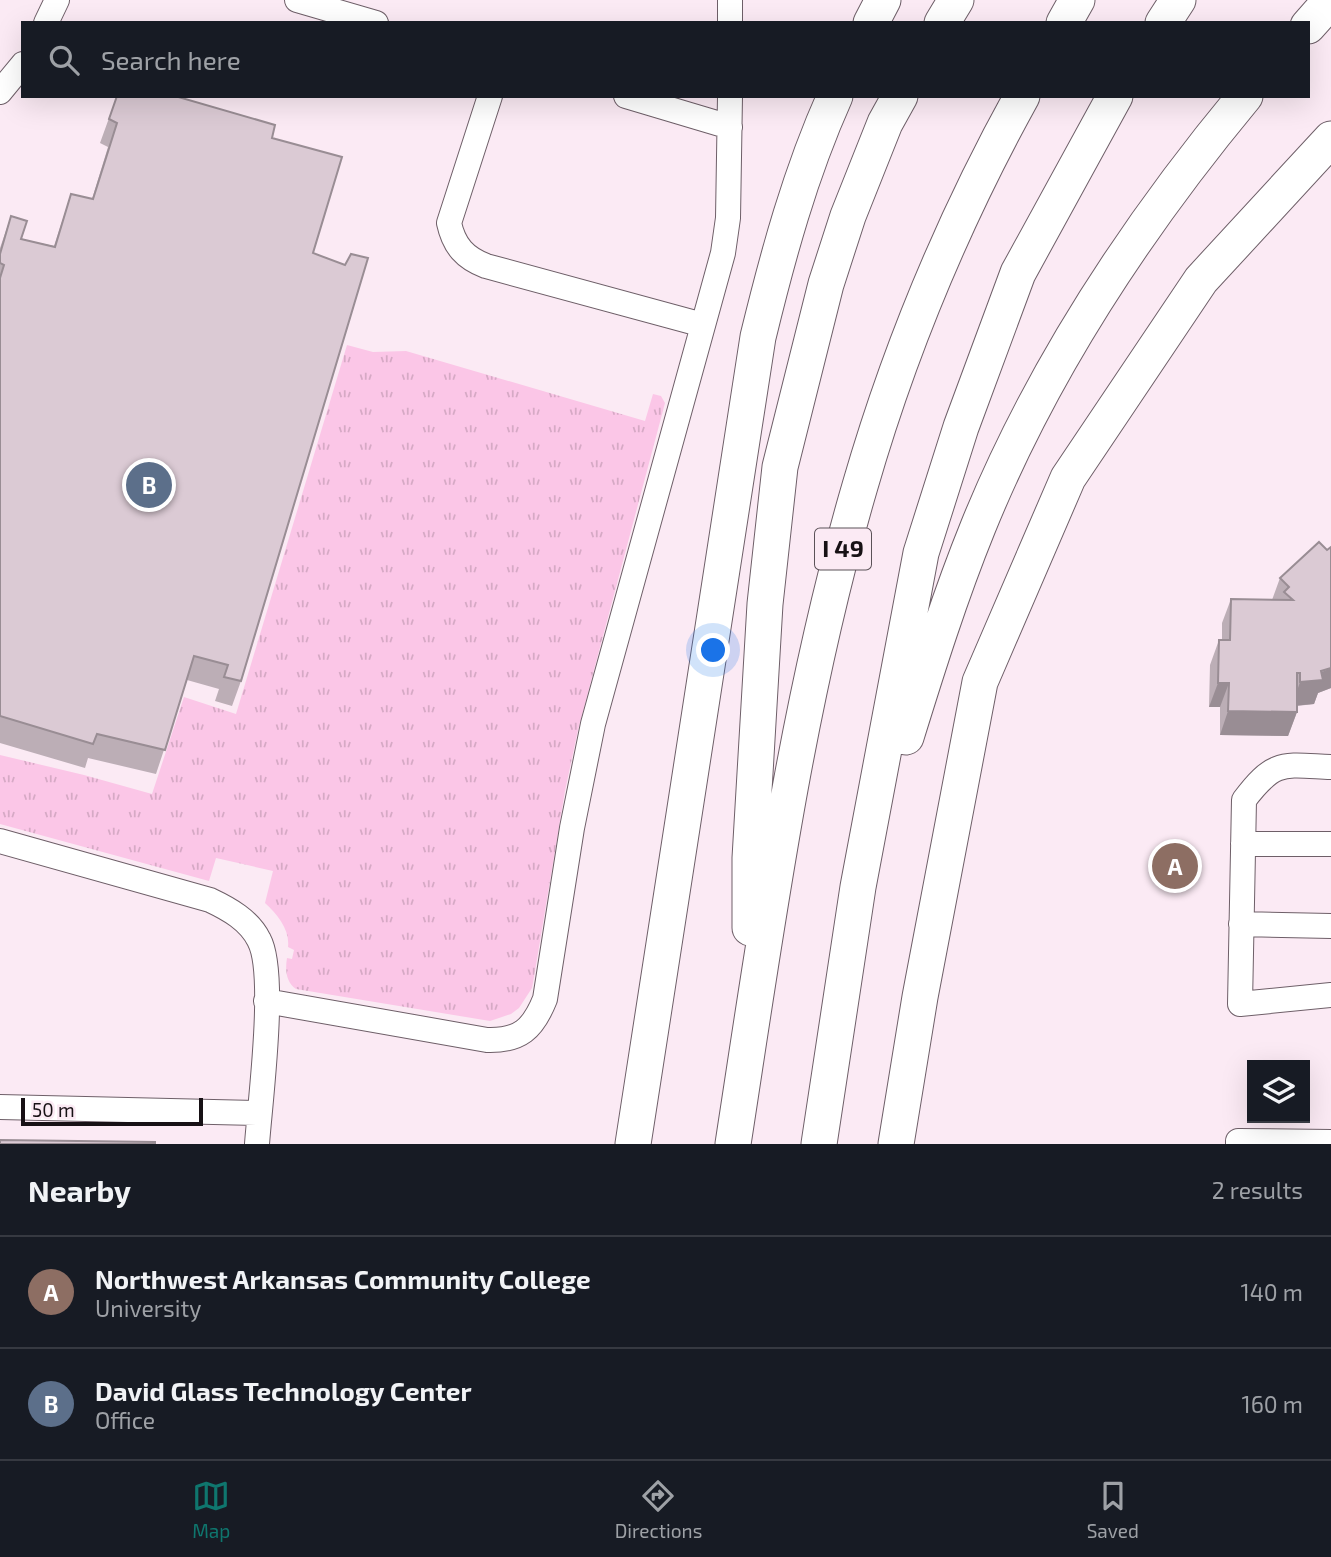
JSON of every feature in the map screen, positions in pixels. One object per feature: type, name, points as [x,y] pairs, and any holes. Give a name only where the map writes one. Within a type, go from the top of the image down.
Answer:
[{"type":"highway","points":[[872,21],[883,0]]},
{"type":"highway","points":[[943,21],[956,0]]},
{"type":"highway","points":[[1065,21],[1077,0]]},
{"type":"highway","points":[[1164,21],[1178,0]]},
{"type":"highway","points":[[1310,24],[1331,0]]},
{"type":"highway","points":[[633,1144],[758,337],[786,226],[806,166],[834,98]]},
{"type":"highway","points":[[751,1029],[750,858],[768,561],[780,467],[823,296],[848,216],[885,123],[899,98]]},
{"type":"highway","name":"I 49","points":[[733,1144],[803,721],[834,582],[860,485],[920,313],[990,154],[1021,98]]},
{"type":"highway","points":[[819,1144],[858,887],[921,553],[937,499],[1017,273],[1114,98]]},
{"type":"highway","points":[[858,887],[954,589],[979,525],[1024,427],[1105,283],[1177,181],[1243,98]]},
{"type":"highway","points":[[896,1144],[920,997],[980,682],[1068,478],[1201,280],[1331,139]]},
{"type":"street","points":[[47,21],[57,0]]},
{"type":"street","points":[[298,0],[369,21]]},
{"type":"street","points":[[730,0],[730,21]]},
{"type":"street","points":[[0,93],[21,67]]},
{"type":"street","points":[[489,98],[449,223],[456,244],[464,255],[486,266],[704,326]]},
{"type":"street","points":[[633,98],[730,127]]},
{"type":"street","points":[[266,1001],[487,1040],[506,1041],[517,1036],[539,1015],[545,999],[572,828],[593,724],[704,326],[726,235],[730,98]]},
{"type":"street","points":[[1331,767],[1284,765],[1260,778],[1244,800],[1240,1004],[1331,995]]},
{"type":"street","points":[[0,841],[210,900],[228,908],[251,928],[260,941],[265,956],[266,1001],[257,1144]]},
{"type":"street","points":[[1243,844],[1331,844]]},
{"type":"street","points":[[1241,923],[1331,926]]},
{"type":"street","points":[[0,1107],[259,1113]]},
{"type":"street","points":[[1238,1142],[1331,1142]]},
{"type":"green space","points":[[347,345],[373,352],[406,351],[645,421],[653,394],[661,396],[665,403],[578,730],[532,988],[519,1008],[511,1014],[490,1021],[296,989],[290,983],[286,971],[287,958],[292,959],[294,950],[288,947],[282,923],[265,903],[273,871],[216,858],[209,881],[0,824],[0,755],[152,794],[184,697],[236,714]]},
{"type":"building","points":[[116,98],[182,98],[275,125],[272,138],[342,157],[313,253],[345,265],[351,254],[368,258],[241,681],[224,677],[228,665],[194,656],[165,750],[97,734],[93,744],[0,716],[0,278],[4,265],[0,263],[0,254],[11,216],[27,221],[21,239],[55,247],[71,194],[93,199],[117,123],[109,119]]},
{"type":"building","points":[[1319,542],[1327,550],[1331,547],[1331,668],[1321,671],[1323,680],[1300,682],[1300,673],[1297,673],[1297,712],[1228,711],[1229,683],[1218,683],[1219,640],[1230,640],[1231,599],[1293,600],[1284,592],[1289,587],[1280,578]]},
{"type":"building","points":[[0,1140],[155,1142],[155,1144],[0,1144]]},
{"type":"place","name":"David Glass Technology Center","points":[[149,485]]},
{"type":"place","name":"Northwest Arkansas Community College","points":[[1175,866]]}]
